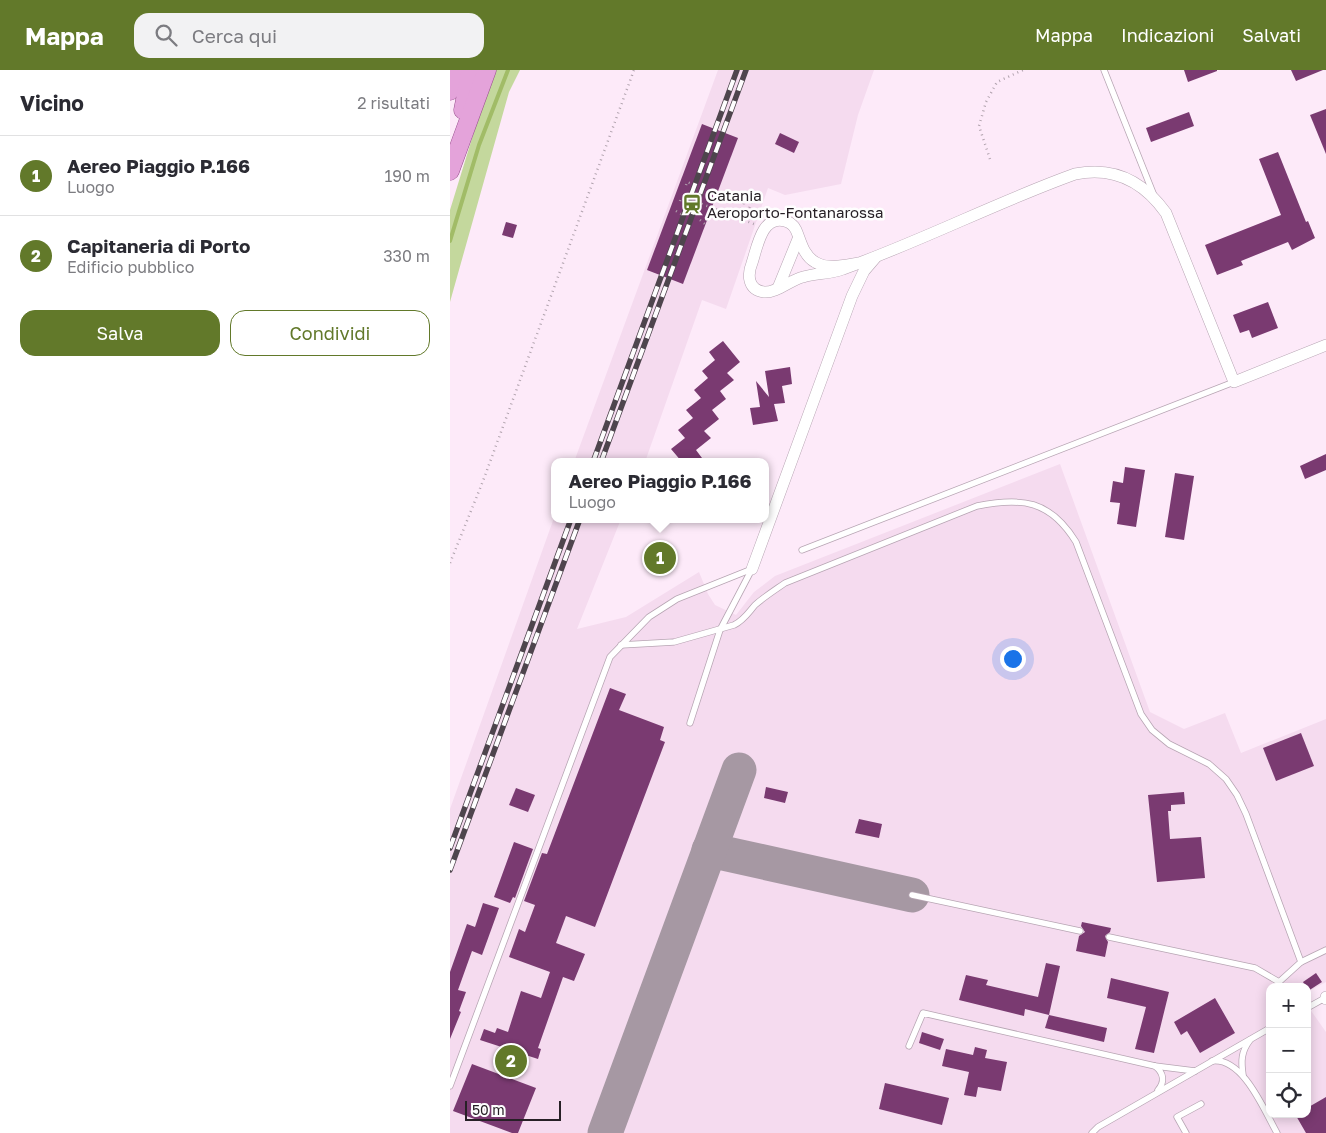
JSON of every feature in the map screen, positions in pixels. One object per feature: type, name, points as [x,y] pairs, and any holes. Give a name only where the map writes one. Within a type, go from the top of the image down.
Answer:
[{"type":"main road","points":[[450,91],[455,70]]},
{"type":"main road","points":[[450,164],[471,70]]},
{"type":"main road","points":[[450,171],[487,70]]},
{"type":"street","points":[[859,263],[834,267],[822,266],[807,255],[794,227],[783,220],[776,220],[765,227],[748,273],[750,282],[755,288],[762,292],[771,292],[802,277],[833,273],[859,263],[1075,174],[1100,171],[1130,179],[1155,198],[1166,213],[1234,382],[1326,345]]},
{"type":"street","points":[[778,288],[798,239]]},
{"type":"street","points":[[769,523],[852,296],[864,271],[877,255]]},
{"type":"street","points":[[752,569],[769,523]]},
{"type":"lane","points":[[1104,70],[1155,198]]},
{"type":"lane","points":[[802,550],[1234,382]]},
{"type":"lane","points":[[621,645],[674,642],[720,630],[743,621],[755,606],[785,583],[977,506],[1005,500],[1026,502],[1052,513],[1068,528],[1076,542],[1141,714],[1152,730],[1169,744],[1209,764],[1226,779],[1237,795],[1246,814],[1301,962]]},
{"type":"lane","points":[[690,723],[720,630],[752,569]]},
{"type":"lane","points":[[450,1086],[610,657],[649,617],[677,600],[752,569]]},
{"type":"lane","points":[[912,895],[1080,931]]},
{"type":"lane","points":[[1109,937],[1255,968],[1275,983]]},
{"type":"lane","points":[[1280,983],[1301,962],[1326,950]]},
{"type":"lane","points":[[1311,1006],[1326,998]]},
{"type":"lane","points":[[910,1046],[923,1013],[1155,1066],[1195,1070]]},
{"type":"lane","points":[[1092,1133],[1098,1127],[1266,1030]]},
{"type":"lane","points":[[1254,1036],[1243,1050],[1241,1062],[1244,1075],[1277,1133]]},
{"type":"lane","points":[[1209,1062],[1225,1062],[1233,1065],[1244,1075]]},
{"type":"lane","points":[[1155,1066],[1160,1070],[1163,1082],[1155,1094]]},
{"type":"lane","points":[[1186,1133],[1176,1117],[1201,1104]]},
{"type":"path","points":[[450,564],[493,453],[634,70]]},
{"type":"path","points":[[990,159],[980,126],[986,102],[997,82],[1023,70]]},
{"type":"path","points":[[686,184],[687,182],[692,184]]},
{"type":"path","points":[[700,220],[705,224],[716,194],[710,192],[710,194]]},
{"type":"path","points":[[680,201],[681,198],[686,200]]},
{"type":"path","points":[[697,202],[744,221],[752,201],[746,198],[737,218]]},
{"type":"path","points":[[703,210],[705,206]]},
{"type":"path","points":[[676,211],[681,214]]},
{"type":"shaded area","points":[[718,70],[874,70],[858,115],[841,184],[785,195],[768,188],[726,309],[702,300],[646,458],[575,458]]},
{"type":"shaded area","points":[[1060,464],[1150,712],[1184,729],[1225,713],[1241,753],[1326,719],[1326,982],[1311,990],[1311,983],[1266,983],[1266,1118],[1311,1118],[1311,1011],[1326,1032],[1326,1133],[450,1133],[450,809],[552,523],[619,523],[577,629],[626,617],[699,572],[715,605],[736,615],[754,592],[775,576]]},
{"type":"green space","points":[[493,70],[520,70],[509,92],[450,302],[450,210]]},
{"type":"building","points":[[1184,70],[1217,70],[1217,71],[1188,82]]},
{"type":"building","points":[[1291,70],[1323,70],[1296,81]]},
{"type":"building","points":[[1326,109],[1326,154],[1310,115]]},
{"type":"building","points":[[1189,112],[1194,126],[1151,142],[1146,128]]},
{"type":"building","points":[[702,124],[738,138],[683,284],[647,270]]},
{"type":"building","points":[[780,133],[799,142],[794,153],[775,144]]},
{"type":"building","points":[[1278,152],[1306,222],[1308,221],[1315,238],[1292,250],[1288,242],[1241,261],[1243,265],[1217,275],[1205,245],[1281,215],[1259,159]]},
{"type":"building","points":[[506,222],[517,225],[513,238],[502,235]]},
{"type":"building","points":[[1268,302],[1278,328],[1252,338],[1249,330],[1240,333],[1233,315]]},
{"type":"building","points":[[723,341],[740,362],[727,373],[734,380],[720,391],[726,399],[712,410],[719,419],[704,431],[711,438],[696,450],[702,458],[679,458],[671,449],[685,438],[678,430],[693,418],[686,410],[701,398],[694,390],[708,378],[702,371],[715,360],[709,352]]},
{"type":"building","points":[[790,367],[792,384],[782,386],[785,403],[774,404],[778,421],[753,425],[750,408],[760,407],[756,381],[769,397],[765,371]]},
{"type":"building","points":[[1326,454],[1326,470],[1305,479],[1300,466]]},
{"type":"building","points":[[1125,467],[1145,470],[1136,527],[1117,524],[1120,503],[1110,502],[1113,481],[1123,483]]},
{"type":"building","points":[[1175,473],[1194,476],[1184,540],[1165,537]]},
{"type":"building","points":[[610,688],[626,694],[619,710],[664,727],[660,740],[665,742],[595,927],[566,916],[556,943],[585,954],[574,981],[563,977],[538,1048],[541,1049],[538,1059],[480,1040],[484,1029],[495,1033],[497,1028],[508,1032],[521,991],[541,998],[550,972],[509,957],[519,929],[525,932],[535,905],[524,901],[542,853],[547,854]]},
{"type":"building","points":[[1301,733],[1314,766],[1276,781],[1263,748]]},
{"type":"building","points":[[766,787],[788,792],[785,803],[764,798]]},
{"type":"building","points":[[516,788],[535,795],[528,812],[509,805]]},
{"type":"building","points":[[1184,792],[1185,804],[1171,805],[1171,811],[1168,811],[1170,839],[1201,837],[1205,878],[1157,882],[1148,795]]},
{"type":"building","points":[[859,819],[882,824],[879,838],[855,833]]},
{"type":"building","points":[[514,842],[533,849],[515,898],[513,897],[510,903],[494,897]]},
{"type":"building","points":[[483,903],[499,908],[482,955],[472,951],[458,990],[466,992],[459,1011],[461,1012],[450,1039],[450,972],[467,924],[475,927]]},
{"type":"building","points":[[1082,922],[1111,928],[1110,932],[1105,936],[1108,942],[1105,957],[1076,951],[1079,936],[1085,932],[1081,926]]},
{"type":"building","points":[[1046,963],[1060,966],[1049,1015],[1025,1009],[1024,1016],[959,1000],[966,975],[988,980],[986,985],[1038,997]]},
{"type":"building","points":[[1316,973],[1322,982],[1311,989],[1311,983],[1303,982]]},
{"type":"building","points":[[1111,978],[1169,992],[1154,1053],[1135,1049],[1146,1007],[1107,998]]},
{"type":"building","points":[[1215,998],[1235,1033],[1200,1053],[1187,1031],[1181,1035],[1174,1022]]},
{"type":"building","points":[[1049,1015],[1107,1028],[1104,1042],[1045,1028]]},
{"type":"building","points":[[922,1032],[944,1039],[940,1050],[919,1043]]},
{"type":"building","points":[[975,1047],[987,1050],[985,1058],[1007,1062],[1001,1091],[978,1087],[976,1097],[964,1095],[969,1072],[942,1066],[946,1049],[973,1055]]},
{"type":"building","points":[[472,1064],[536,1088],[518,1133],[512,1133],[453,1111]]},
{"type":"building","points":[[885,1083],[949,1098],[942,1125],[879,1109]]},
{"type":"building","points":[[1326,1097],[1326,1133],[1306,1133],[1297,1118],[1311,1118],[1311,1106]]},
{"type":"waterway","points":[[450,241],[479,145],[508,70]]},
{"type":"taxiway","points":[[605,1133],[739,770]]},
{"type":"taxiway","points":[[709,850],[912,895]]},
{"type":"railway","points":[[594,458],[737,70]]},
{"type":"railway","points":[[602,458],[746,70]]},
{"type":"railway","points":[[450,848],[570,523]]},
{"type":"railway","points":[[450,870],[579,523]]},
{"type":"place","name":"Catania Aeroporto-Fontanarossa","points":[[692,204]]},
{"type":"place","name":"Aereo Piaggio P.166","points":[[660,558]]},
{"type":"place","name":"Capitaneria di Porto","points":[[511,1061]]}]
